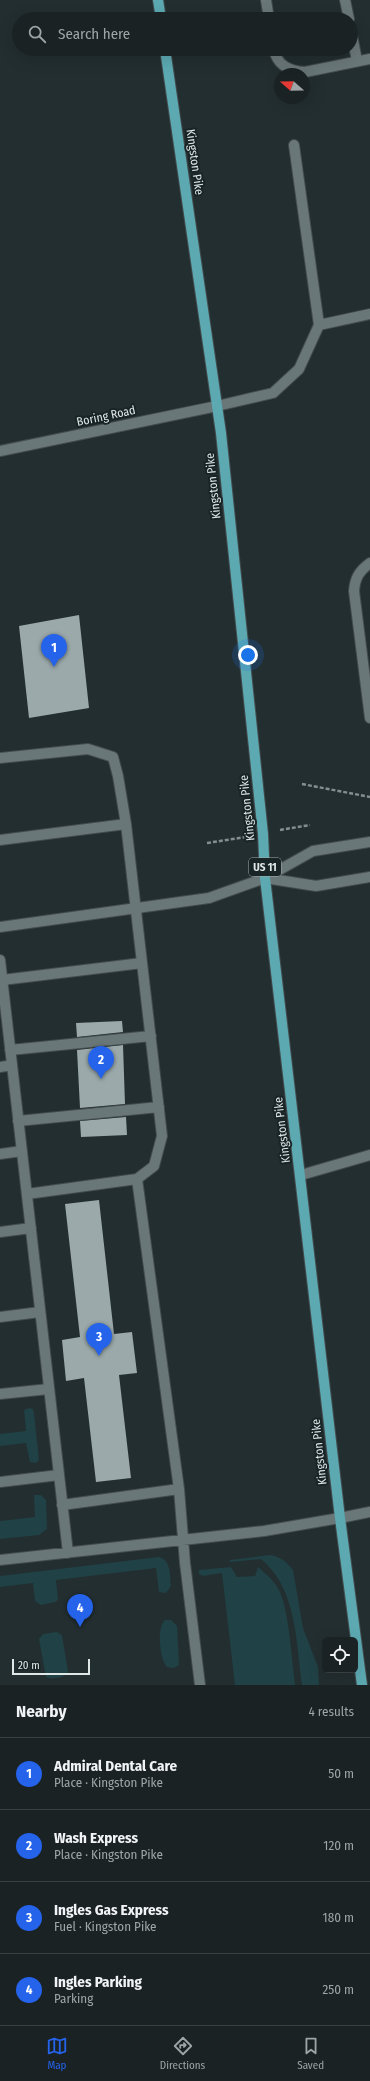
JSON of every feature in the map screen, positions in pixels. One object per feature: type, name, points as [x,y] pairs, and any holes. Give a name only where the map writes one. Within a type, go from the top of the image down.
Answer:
[{"type":"main road","points":[[158,0],[160,12]]},
{"type":"main road","name":"Kingston Pike","points":[[166,56],[217,406],[263,834],[265,878],[340,1518],[362,1685]]},
{"type":"street","points":[[266,0],[268,12]]},
{"type":"street","points":[[345,0],[348,12]]},
{"type":"street","points":[[276,56],[280,64],[287,69],[296,72],[305,72],[370,58]]},
{"type":"street","points":[[356,56],[357,61]]},
{"type":"street","points":[[294,145],[319,324],[370,314]]},
{"type":"street","name":"Boring Road","points":[[0,451],[273,393],[299,369],[319,324]]},
{"type":"street","points":[[370,563],[361,569],[355,578],[354,591],[370,718]]},
{"type":"street","points":[[0,758],[88,749],[113,757],[118,776],[126,824],[162,1136],[154,1166],[137,1178],[27,1194]]},
{"type":"street","points":[[0,840],[126,824]]},
{"type":"street","points":[[0,927],[208,898],[265,878],[313,851],[370,842]]},
{"type":"street","points":[[265,878],[316,886],[370,877]]},
{"type":"street","points":[[0,960],[68,1553]]},
{"type":"street","points":[[2,986],[142,963]]},
{"type":"street","points":[[10,1050],[151,1036]]},
{"type":"street","points":[[0,1067],[12,1065]]},
{"type":"street","points":[[18,1121],[159,1107]]},
{"type":"street","points":[[0,1154],[22,1151]]},
{"type":"street","points":[[301,1175],[370,1155]]},
{"type":"street","points":[[137,1178],[179,1489],[182,1540],[200,1685]]},
{"type":"street","points":[[0,1232],[31,1228]]},
{"type":"street","points":[[0,1317],[40,1312]]},
{"type":"street","points":[[0,1394],[49,1389]]},
{"type":"street","points":[[0,1482],[59,1475]]},
{"type":"street","points":[[62,1506],[179,1489]]},
{"type":"street","points":[[0,1560],[264,1531],[370,1512]]},
{"type":"path","points":[[302,784],[370,797]]},
{"type":"shaded area","points":[[29,1408],[33,1409],[34,1413],[39,1460],[36,1463],[30,1462],[26,1443],[0,1446],[0,1434],[26,1431],[24,1410]]},
{"type":"shaded area","points":[[34,1495],[41,1495],[46,1500],[47,1529],[39,1535],[0,1539],[0,1521],[35,1517]]},
{"type":"shaded area","points":[[270,1555],[283,1560],[293,1570],[303,1628],[318,1667],[319,1685],[302,1685],[293,1617],[282,1585],[273,1571],[261,1559],[230,1562],[230,1560]]},
{"type":"shaded area","points":[[159,1557],[166,1561],[170,1573],[171,1586],[166,1593],[159,1592],[156,1568],[56,1580],[58,1600],[41,1605],[35,1601],[33,1583],[0,1587],[0,1576]]},
{"type":"shaded area","points":[[231,1567],[237,1577],[255,1576],[258,1567],[277,1586],[288,1623],[295,1685],[235,1685],[222,1573],[203,1576],[199,1574],[199,1570]]},
{"type":"shaded area","points":[[165,1620],[171,1620],[177,1626],[179,1665],[173,1668],[167,1667],[162,1658],[160,1636],[162,1624]]},
{"type":"shaded area","points":[[57,1632],[62,1635],[68,1672],[61,1677],[49,1678],[46,1677],[39,1639],[43,1634]]},
{"type":"building","points":[[79,615],[89,708],[29,718],[19,626]]},
{"type":"building","points":[[122,1021],[123,1032],[77,1037],[76,1023]]},
{"type":"building","points":[[123,1045],[125,1104],[80,1108],[77,1050]]},
{"type":"building","points":[[126,1117],[127,1135],[81,1137],[80,1121]]},
{"type":"building","points":[[99,1200],[114,1334],[132,1332],[137,1373],[119,1375],[131,1478],[96,1482],[84,1378],[66,1381],[62,1340],[80,1337],[65,1204]]},
{"type":"place","name":"Admiral Dental Care","points":[[54,667]]},
{"type":"place","name":"Wash Express","points":[[101,1079]]},
{"type":"place","name":"Ingles Gas Express","points":[[99,1356]]},
{"type":"place","name":"Ingles Parking","points":[[80,1627]]}]
